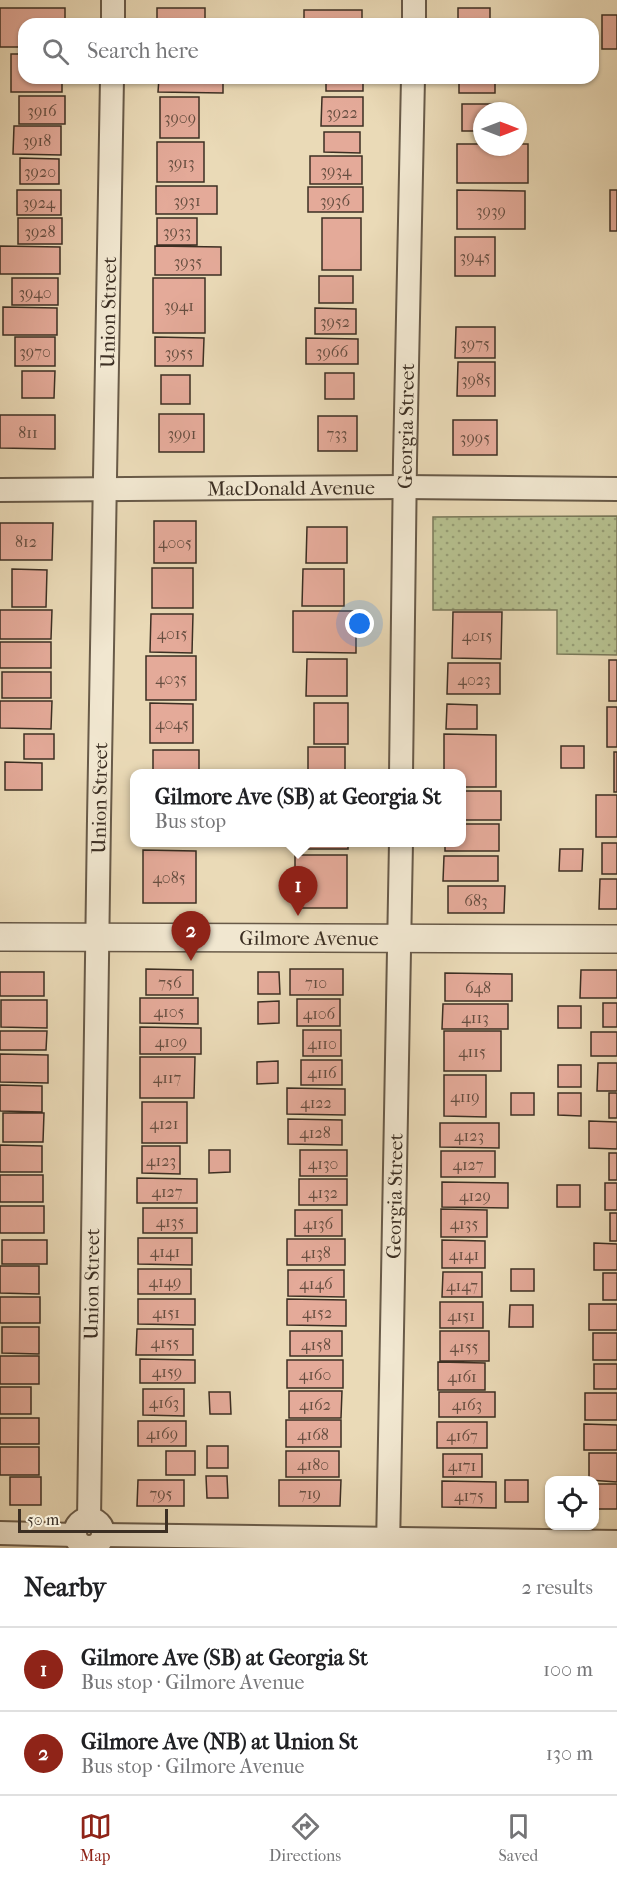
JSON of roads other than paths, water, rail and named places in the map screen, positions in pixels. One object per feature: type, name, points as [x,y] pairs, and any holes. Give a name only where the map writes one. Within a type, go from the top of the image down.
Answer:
[{"type":"street","points":[[113,0],[113,18]]},
{"type":"street","points":[[414,0],[414,18]]},
{"type":"street","name":"Union Street","points":[[89,1537],[96,938],[112,84]]},
{"type":"street","name":"Georgia Street","points":[[401,769],[404,487],[413,84]]},
{"type":"street","name":"MacDonald Avenue","points":[[0,489],[404,487],[617,489]]},
{"type":"street","name":"Georgia Street","points":[[388,1543],[401,847]]},
{"type":"street","name":"Gilmore Avenue","points":[[0,937],[617,939]]},
{"type":"street","points":[[0,1533],[388,1543],[617,1542]]},
{"type":"place","name":"Gilmore Ave (SB) at Georgia St","points":[[298,916]]},
{"type":"place","name":"Gilmore Ave (NB) at Union St","points":[[191,961]]}]
